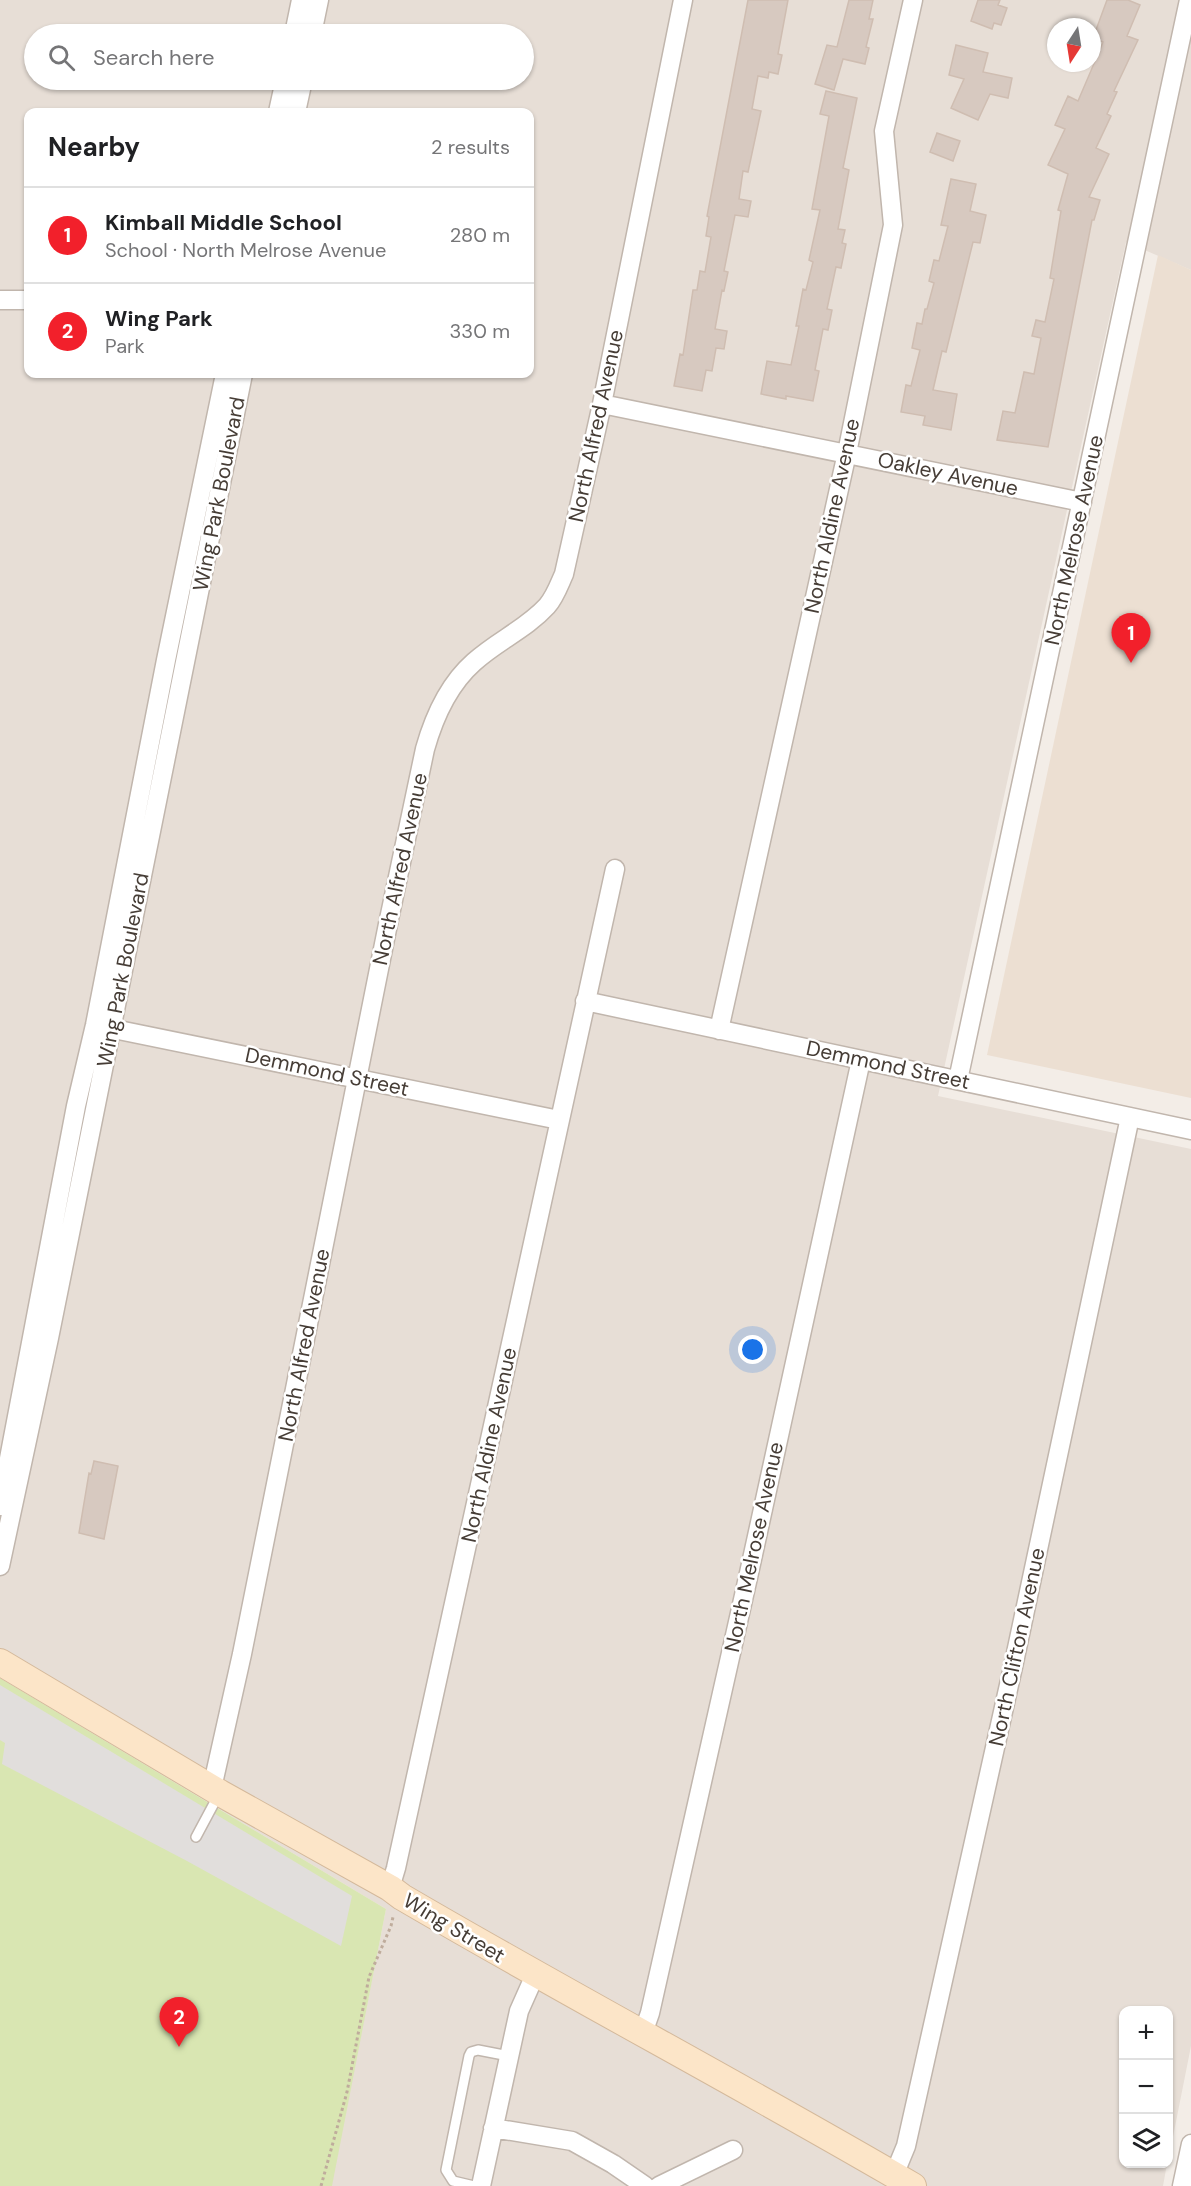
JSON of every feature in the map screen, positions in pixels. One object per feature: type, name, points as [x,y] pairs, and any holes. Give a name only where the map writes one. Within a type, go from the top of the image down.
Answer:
[{"type":"street","points":[[296,24],[301,0]]},
{"type":"street","points":[[314,24],[319,0]]},
{"type":"street","name":"North Alfred Avenue","points":[[216,1791],[388,924],[431,727],[458,679],[473,662],[536,617],[556,593],[568,557],[602,404],[683,0]]},
{"type":"street","name":"North Aldine Avenue","points":[[719,1030],[847,453],[893,225],[884,131],[913,0]]},
{"type":"street","name":"North Melrose Avenue","points":[[958,1080],[1189,0]]},
{"type":"street","points":[[279,108],[283,90]]},
{"type":"street","points":[[297,108],[301,90]]},
{"type":"street","points":[[0,300],[24,300]]},
{"type":"street","name":"Wing Park Boulevard","points":[[0,1566],[49,1338],[168,649],[224,378]]},
{"type":"street","name":"Wing Park Boulevard","points":[[0,1506],[76,1106],[103,1027],[242,378]]},
{"type":"street","name":"Oakley Avenue","points":[[602,404],[1083,502]]},
{"type":"street","name":"North Aldine Avenue","points":[[390,1888],[451,1621],[615,869]]},
{"type":"street","name":"Demmond Street","points":[[585,1001],[1191,1130]]},
{"type":"street","name":"Demmond Street","points":[[103,1027],[559,1120]]},
{"type":"street","name":"North Melrose Avenue","points":[[643,2033],[650,2013],[747,1585],[861,1060]]},
{"type":"street","name":"North Clifton Avenue","points":[[903,2181],[906,2146],[1013,1667],[1130,1117]]},
{"type":"street","name":"Wing Street","points":[[0,1662],[216,1791],[390,1888],[536,1975],[903,2181]]},
{"type":"street","points":[[481,2186],[519,2011],[536,1975]]},
{"type":"street","points":[[493,2128],[572,2141],[613,2164],[645,2186]]},
{"type":"street","points":[[1182,2186],[1191,2145]]},
{"type":"street","points":[[658,2186],[733,2150]]},
{"type":"lane","points":[[196,1837],[216,1791]]},
{"type":"lane","points":[[474,2186],[453,2181],[446,2170],[469,2056],[471,2052],[478,2050],[509,2056]]},
{"type":"path","points":[[321,2186],[347,2092],[369,1977],[393,1919],[390,1888]]},
{"type":"shaded area","points":[[0,0],[1191,0],[1191,270],[1126,242],[938,1096],[1191,1149],[1191,2046],[1173,2137],[1173,2006],[1119,2006],[1119,2168],[1166,2168],[1163,2186],[331,2186],[386,1909],[0,1678]]},
{"type":"shaded area","points":[[1158,255],[1191,270],[1191,1098],[987,1055]]},
{"type":"shaded area","points":[[0,1685],[352,1896],[341,1946],[187,1861],[2,1764],[5,1743],[0,1740]]},
{"type":"green space","points":[[0,1678],[386,1909],[332,2186],[0,2186]]},
{"type":"building","points":[[748,0],[788,0],[778,54],[782,55],[778,74],[769,72],[768,78],[758,76],[752,109],[761,111],[748,172],[743,171],[739,199],[751,201],[748,217],[735,215],[724,271],[728,272],[724,291],[722,290],[715,329],[727,331],[724,349],[716,348],[712,371],[706,370],[702,391],[674,386],[680,354],[683,355],[693,290],[697,290],[700,271],[705,272],[711,237],[706,236],[709,217],[707,216]]},
{"type":"building","points":[[849,0],[873,0],[869,19],[873,19],[866,47],[869,48],[865,64],[843,59],[834,90],[815,84],[827,45],[837,47]]},
{"type":"building","points":[[978,0],[1000,0],[998,5],[1007,8],[1001,25],[994,23],[992,29],[971,21]]},
{"type":"building","points":[[1107,0],[1128,0],[1140,5],[1127,36],[1138,40],[1114,91],[1117,92],[1107,114],[1111,116],[1096,148],[1109,154],[1089,197],[1100,200],[1094,220],[1092,220],[1048,447],[997,440],[1003,411],[1015,413],[1024,372],[1034,374],[1041,338],[1032,336],[1036,320],[1045,322],[1054,279],[1050,278],[1061,211],[1058,210],[1068,174],[1048,165],[1065,129],[1055,125],[1068,96],[1078,101],[1090,72],[1101,72],[1103,42],[1101,41],[1100,18]]},
{"type":"building","points":[[956,45],[988,53],[983,72],[1012,78],[1008,98],[990,94],[978,120],[951,108],[964,79],[949,75]]},
{"type":"building","points":[[826,91],[857,98],[843,168],[849,170],[838,229],[845,230],[842,243],[846,244],[841,268],[836,267],[827,309],[832,310],[828,330],[823,329],[815,370],[819,371],[813,401],[786,396],[786,399],[761,394],[767,361],[791,365],[799,326],[796,326],[803,289],[806,290],[813,262],[809,260],[820,210],[812,209],[829,116],[820,114]]},
{"type":"building","points":[[937,133],[960,141],[953,161],[930,152]]},
{"type":"building","points":[[951,179],[976,184],[970,211],[986,215],[980,243],[973,242],[946,352],[942,351],[933,390],[957,394],[951,430],[923,425],[925,416],[901,412],[906,385],[911,386],[920,350],[912,348],[917,323],[922,324],[925,309],[927,309],[934,283],[929,281],[934,260],[939,261],[948,226],[941,225]]},
{"type":"building","points":[[94,1461],[118,1466],[104,1539],[79,1533],[89,1473],[91,1474]]},
{"type":"place","name":"Kimball Middle School","points":[[1131,663]]},
{"type":"place","name":"Wing Park","points":[[179,2047]]}]
